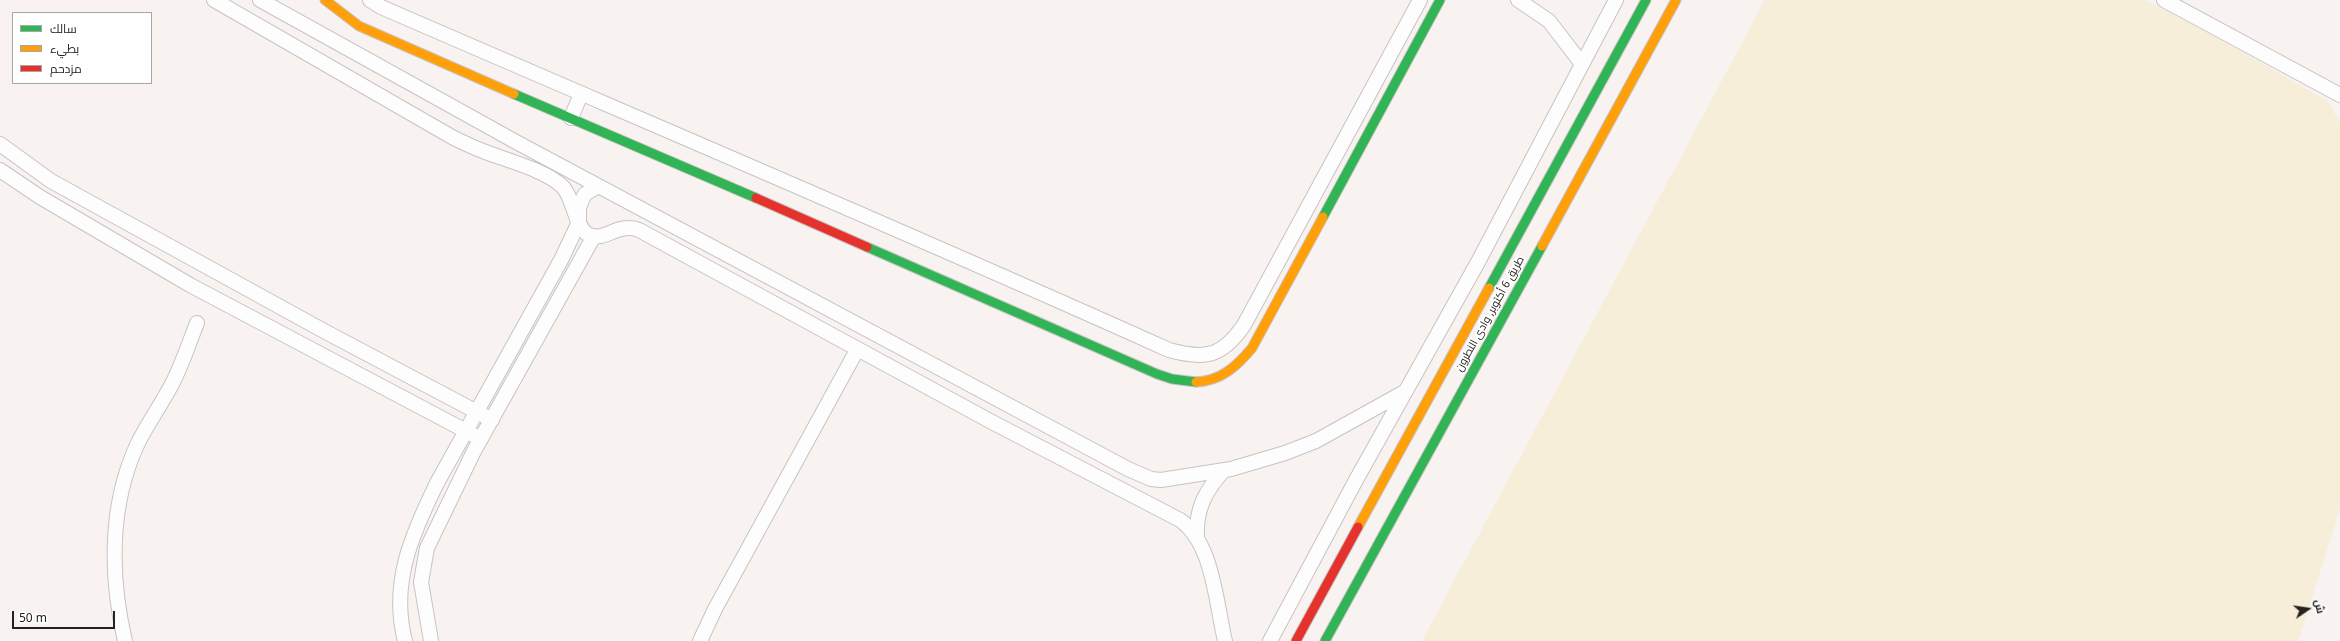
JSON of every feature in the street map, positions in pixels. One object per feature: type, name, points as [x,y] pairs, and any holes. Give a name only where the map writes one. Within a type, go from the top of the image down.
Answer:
[{"type":"street","points":[[214,0],[452,137],[483,151],[511,159],[556,181],[563,187],[571,200],[584,232],[594,236],[606,235],[618,228],[632,228],[990,421],[1180,520],[1196,535],[1206,556],[1225,641]]},
{"type":"street","points":[[260,0],[518,143],[1128,469],[1151,479],[1161,480],[1224,470],[1285,453],[1316,441],[1406,391]]},
{"type":"street","points":[[325,0],[359,26],[1157,374],[1182,382],[1198,383],[1215,379],[1230,372],[1242,361],[1252,348],[1440,0]]},
{"type":"street","points":[[370,0],[381,7],[581,94],[855,210],[1168,350],[1198,356],[1222,349],[1232,342],[1244,325],[1420,0]]},
{"type":"street","points":[[1518,0],[1548,21],[1582,64]]},
{"type":"street","points":[[1270,641],[1478,262],[1616,0]]},
{"type":"street","name":"طريق 6 أكتوبر, وادى النطرون","points":[[1296,641],[1646,0]]},
{"type":"street","name":"طريق 6 أكتوبر, وادى النطرون","points":[[1325,641],[1676,0]]},
{"type":"street","points":[[2164,0],[2340,95]]},
{"type":"street","points":[[571,118],[581,94]]},
{"type":"street","points":[[511,159],[518,143]]},
{"type":"street","points":[[0,144],[51,181],[492,420]]},
{"type":"street","points":[[0,170],[40,197],[226,304],[481,439]]},
{"type":"street","points":[[405,641],[398,598],[408,548],[437,482],[467,431],[561,260],[579,222],[579,208],[582,200],[586,194],[598,186]]},
{"type":"street","points":[[431,641],[421,582],[422,566],[435,530],[481,439],[594,236]]},
{"type":"street","points":[[561,260],[577,268]]},
{"type":"street","points":[[733,282],[742,263]]},
{"type":"street","points":[[226,304],[236,282]]},
{"type":"street","points":[[126,641],[118,610],[114,569],[116,531],[121,498],[138,444],[172,383],[197,323]]},
{"type":"street","points":[[700,641],[857,350]]},
{"type":"street","points":[[990,421],[1000,400]]},
{"type":"street","points":[[1015,434],[1026,414]]},
{"type":"street","points":[[1080,468],[1082,457],[1091,449]]},
{"type":"street","points":[[1118,488],[1125,480],[1128,469]]},
{"type":"street","points":[[1196,535],[1196,520],[1202,500],[1213,482],[1224,470]]},
{"type":"sand","points":[[1765,0],[2145,0],[2210,34],[2328,101],[2340,123],[2340,509],[2298,641],[1422,641]]},
{"type":"traffic: fast","points":[[1323,217],[1440,0]]},
{"type":"traffic: fast","points":[[1489,288],[1646,0]]},
{"type":"traffic: fast","points":[[514,94],[756,198]]},
{"type":"traffic: fast","points":[[1325,641],[1542,246]]},
{"type":"traffic: fast","points":[[867,247],[1157,374],[1172,379],[1196,382]]},
{"type":"traffic: slow","points":[[325,0],[359,26],[514,94]]},
{"type":"traffic: slow","points":[[1542,246],[1676,0]]},
{"type":"traffic: slow","points":[[1196,382],[1221,376],[1240,361],[1252,348],[1323,217]]},
{"type":"traffic: slow","points":[[1358,527],[1489,288]]},
{"type":"traffic: jam","points":[[756,198],[867,247]]},
{"type":"traffic: jam","points":[[1296,641],[1358,527]]}]
